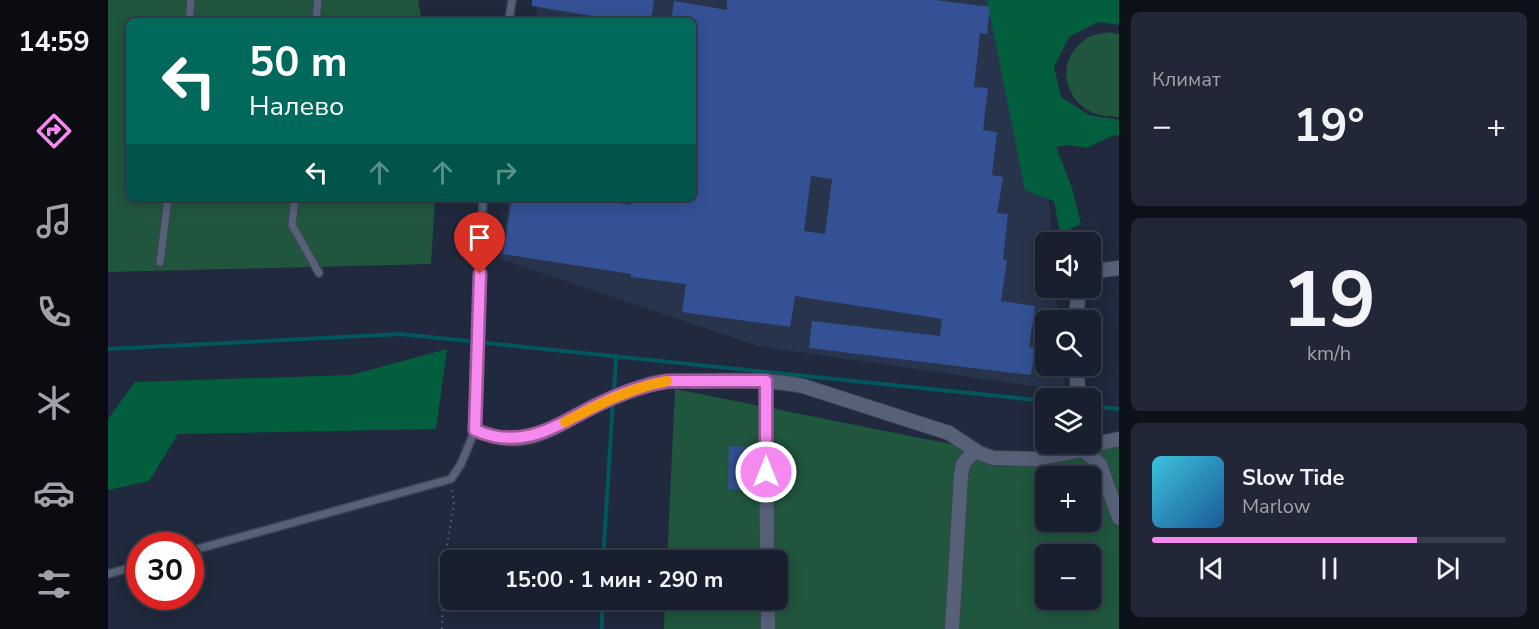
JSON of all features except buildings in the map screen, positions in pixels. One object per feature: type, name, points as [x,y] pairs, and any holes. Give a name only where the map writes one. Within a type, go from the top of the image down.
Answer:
[{"type":"street","points":[[1101,271],[1119,268]]},
{"type":"street","points":[[475,430],[507,439],[528,438],[613,398],[652,384],[668,381],[783,381],[949,433],[975,450],[993,458],[1036,459],[1062,454]]},
{"type":"street","points":[[766,381],[767,550]]},
{"type":"street","points":[[1101,442],[1119,439]]},
{"type":"street","points":[[952,629],[961,475],[963,464],[975,450]]},
{"type":"street","points":[[1089,454],[1100,464],[1119,518]]},
{"type":"street","points":[[768,610],[768,629]]},
{"type":"lane","points":[[189,18],[192,0]]},
{"type":"lane","points":[[316,18],[318,0]]},
{"type":"lane","points":[[509,18],[512,0]]},
{"type":"lane","points":[[160,262],[168,201]]},
{"type":"lane","points":[[296,201],[292,225],[319,273]]},
{"type":"lane","points":[[204,547],[451,479],[461,464],[475,430],[483,201]]},
{"type":"lane","points":[[108,574],[126,569]]},
{"type":"path","points":[[442,629],[445,556],[454,505],[451,479]]},
{"type":"shaded area","points":[[539,0],[1012,0],[1048,191],[1051,232],[1035,232],[1035,298],[1057,298],[1058,310],[1035,310],[1035,376],[1063,376],[1065,388],[1045,388],[758,346],[500,259],[509,201],[696,201],[696,18],[536,18]]},
{"type":"green space","points":[[108,0],[418,0],[421,18],[126,18],[126,201],[435,201],[431,264],[108,272]]},
{"type":"green space","points":[[987,0],[1119,0],[1119,25],[1098,22],[1069,37],[1054,67],[1061,97],[1089,115],[1119,120],[1119,136],[1114,135],[1087,148],[1070,145],[1056,147],[1072,188],[1081,224],[1060,232],[1054,201],[1025,190]]},
{"type":"green space","points":[[1109,32],[1119,34],[1119,117],[1094,113],[1081,105],[1073,97],[1066,77],[1070,56],[1077,47],[1091,36]]},
{"type":"green space","points":[[447,349],[436,429],[178,434],[149,481],[108,490],[108,419],[135,382],[351,375]]},
{"type":"green space","points":[[675,389],[1031,460],[1053,454],[1101,454],[1101,441],[1119,436],[1119,629],[664,629],[665,610],[788,610],[788,550],[668,550]]},
{"type":"waterway","points":[[108,349],[400,334],[468,341]]},
{"type":"waterway","points":[[487,343],[1035,400]]},
{"type":"waterway","points":[[614,393],[616,356]]},
{"type":"waterway","points":[[604,550],[613,400]]},
{"type":"waterway","points":[[1101,407],[1119,409]]},
{"type":"waterway","points":[[602,610],[602,629]]},
{"type":"slow traffic","points":[[565,422],[600,403],[652,384],[667,381]]},
{"type":"route","points":[[480,274],[475,430],[507,439],[528,438],[600,403],[652,384],[668,381],[766,381],[766,472]]}]
